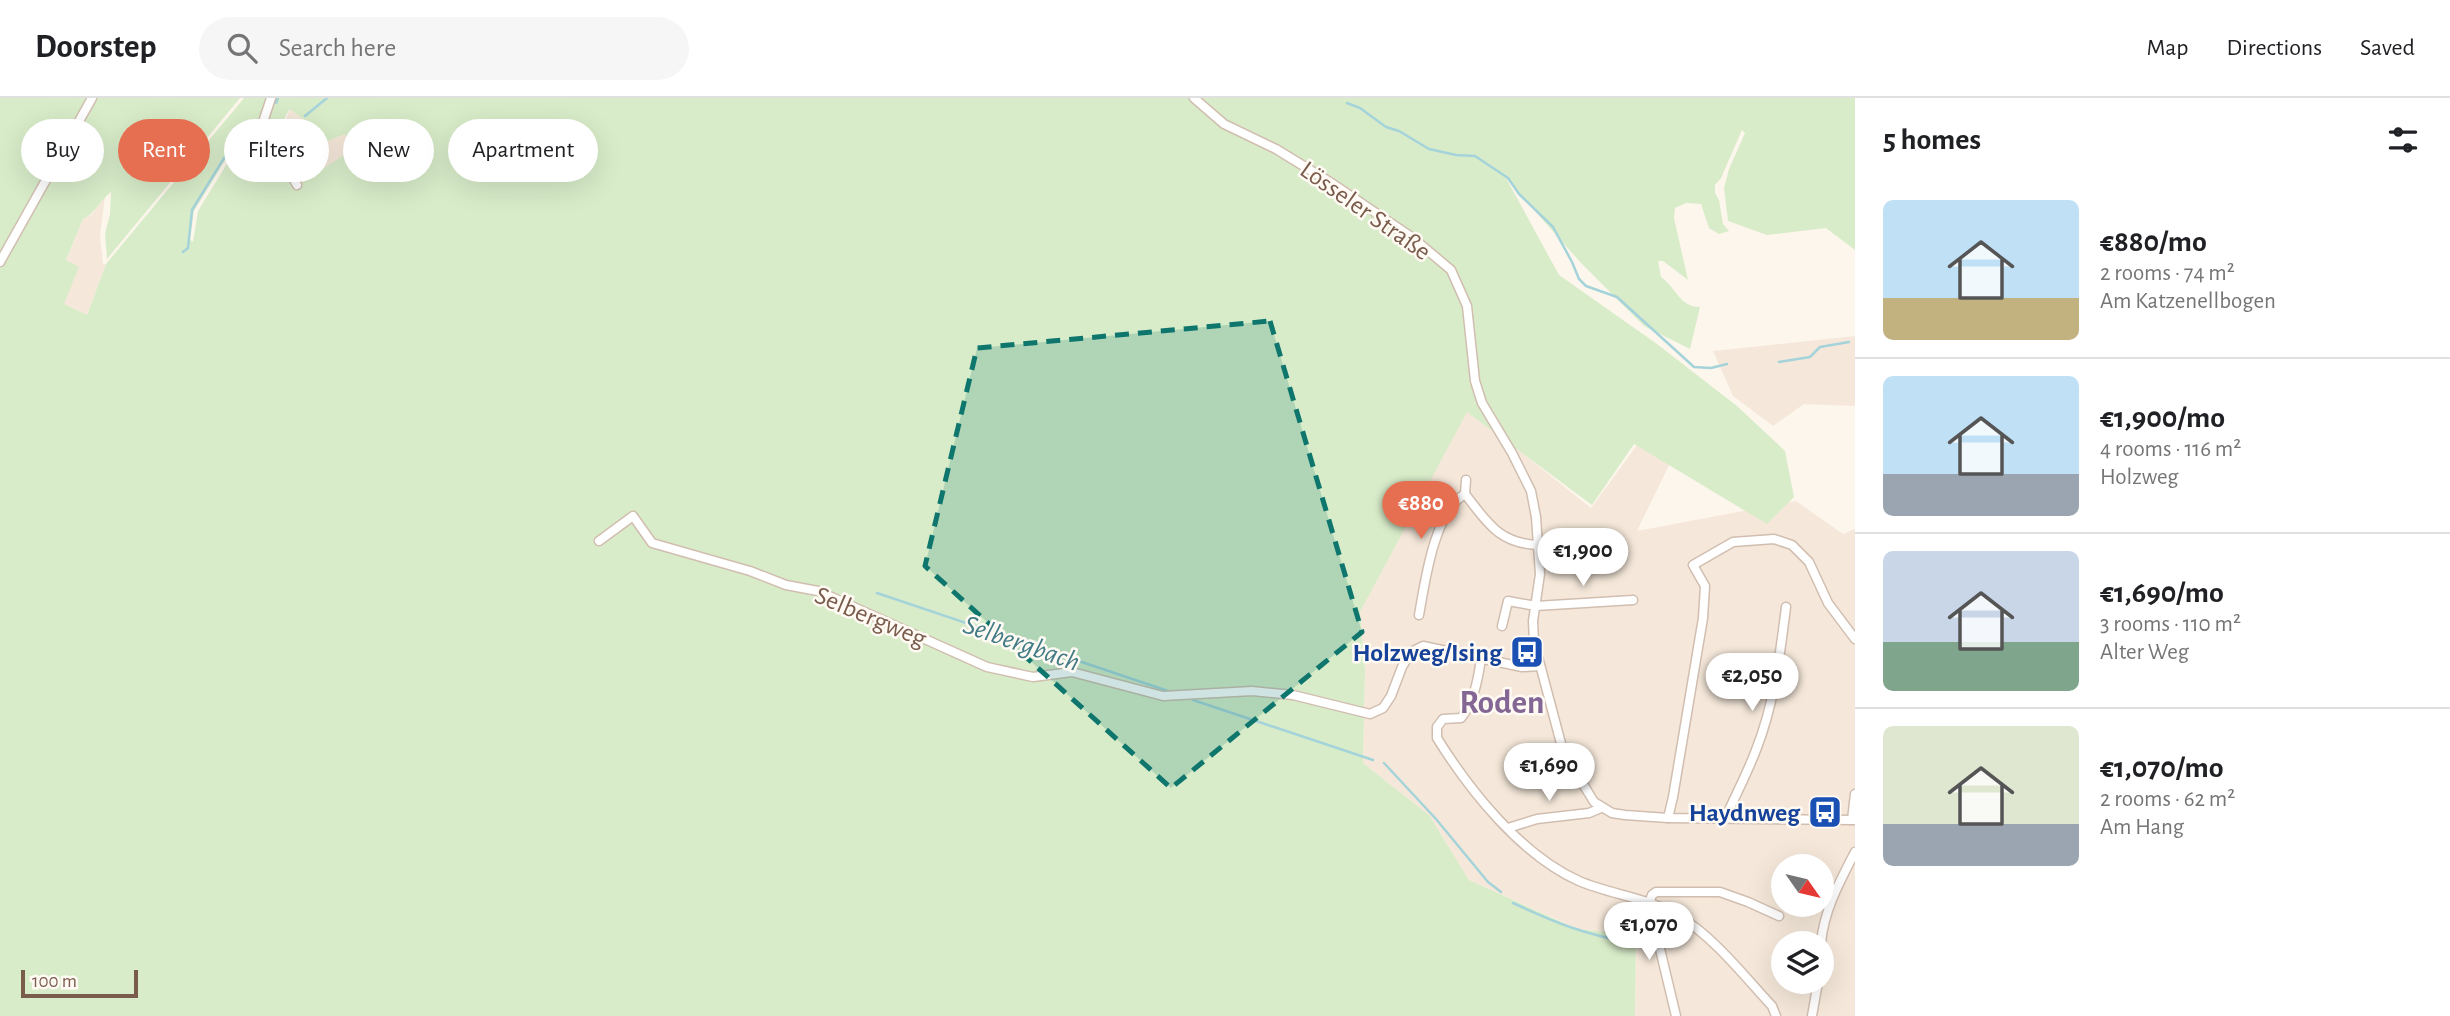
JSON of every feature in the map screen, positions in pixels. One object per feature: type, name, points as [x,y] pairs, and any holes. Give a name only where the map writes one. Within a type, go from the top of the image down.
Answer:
[{"type":"street","points":[[0,262],[92,98]]},
{"type":"street","points":[[271,98],[264,119],[268,135],[297,185]]},
{"type":"street","name":"Lösseler Straße","points":[[1194,98],[1224,124],[1276,149],[1413,238],[1451,271],[1467,306],[1475,381],[1482,403],[1527,481],[1534,504],[1540,574],[1532,630],[1563,751],[1587,793],[1601,808]]},
{"type":"street","points":[[1466,480],[1465,494],[1495,532],[1513,541],[1539,545]]},
{"type":"street","points":[[1419,615],[1428,566],[1442,522],[1454,500],[1465,494]]},
{"type":"street","name":"Selbergweg","points":[[599,541],[632,516],[652,543],[750,571],[786,586],[818,591],[987,667],[1033,677],[1072,672],[1163,696],[1252,691],[1293,695],[1370,714],[1383,708],[1411,652],[1423,646],[1522,667],[1540,666]]},
{"type":"street","points":[[1668,818],[1703,618],[1705,586],[1693,565],[1733,542],[1774,539],[1792,545],[1810,562],[1828,603],[1855,639]]},
{"type":"street","points":[[1502,626],[1508,601],[1536,606],[1633,600]]},
{"type":"street","points":[[1725,819],[1757,748],[1767,715],[1778,666],[1786,607]]},
{"type":"street","points":[[1481,659],[1477,682],[1466,712],[1461,718],[1443,719],[1437,727],[1437,738],[1491,811],[1525,845],[1578,880],[1680,916],[1706,937],[1772,1006],[1776,1016]]},
{"type":"street","points":[[1508,828],[1537,818],[1589,813],[1601,808],[1625,815],[1668,818],[1854,820],[1855,794]]},
{"type":"street","points":[[1823,931],[1832,900],[1855,852]]},
{"type":"street","points":[[1676,1016],[1649,903],[1652,895],[1656,892],[1720,892],[1771,912]]},
{"type":"street","points":[[1812,1016],[1816,994]]},
{"type":"highlighted area","points":[[1270,321],[1362,632],[1171,788],[925,566],[977,348]]},
{"type":"shaded area","points":[[290,109],[303,119],[286,119]]},
{"type":"shaded area","points":[[343,135],[343,156],[329,165],[329,140]]},
{"type":"shaded area","points":[[105,197],[100,236],[103,264],[106,264],[87,315],[63,304],[78,268],[66,261],[83,219],[91,215]]},
{"type":"shaded area","points":[[1855,336],[1855,406],[1804,404],[1773,426],[1733,396],[1713,351]]},
{"type":"shaded area","points":[[1466,408],[1591,508],[1640,441],[1672,459],[1637,531],[1796,501],[1843,534],[1855,529],[1855,1016],[1635,1016],[1636,935],[1578,929],[1469,880],[1429,815],[1363,763],[1365,670],[1360,612]]},
{"type":"green space","points":[[0,98],[240,98],[210,134],[210,119],[118,119],[118,182],[171,182],[107,259],[105,234],[110,214],[111,192],[83,219],[66,260],[79,267],[64,304],[87,315],[106,264],[174,182],[210,182],[210,139],[224,122],[224,162],[194,211],[190,240],[193,242],[198,211],[224,169],[224,182],[293,182],[296,187],[304,182],[329,182],[329,165],[343,156],[343,182],[434,182],[434,119],[343,119],[343,135],[329,140],[329,119],[303,119],[290,109],[285,119],[266,119],[273,98],[1855,98],[1855,250],[1826,228],[1767,235],[1728,221],[1724,188],[1729,169],[1745,133],[1742,130],[1721,178],[1715,185],[1723,224],[1729,231],[1719,234],[1709,228],[1701,204],[1686,203],[1675,208],[1674,218],[1688,280],[1663,261],[1658,261],[1661,277],[1682,300],[1700,307],[1690,349],[1644,326],[1580,262],[1506,178],[1559,275],[1657,344],[1737,406],[1785,451],[1794,497],[1767,524],[1634,444],[1592,505],[1467,412],[1360,612],[1365,670],[1363,763],[1429,815],[1469,880],[1577,929],[1636,935],[1635,1016],[0,1016],[0,266],[5,257],[0,256]]},
{"type":"green space","points":[[244,98],[269,98],[262,117],[227,119]]},
{"type":"waterway","points":[[276,103],[278,98]]},
{"type":"waterway","points":[[305,116],[327,98]]},
{"type":"waterway","points":[[1347,103],[1429,149],[1475,156],[1508,178],[1519,194],[1553,227],[1579,279],[1586,286],[1617,297],[1694,367],[1711,368],[1727,364]]},
{"type":"waterway","points":[[183,252],[188,248],[192,210],[224,158]]},
{"type":"waterway","points":[[1779,362],[1810,357],[1820,347],[1849,342]]},
{"type":"waterway","name":"Selbergbach","points":[[877,593],[1168,691]]},
{"type":"waterway","name":"Selbergbach","points":[[1193,700],[1373,760]]},
{"type":"waterway","name":"Selbergbach","points":[[1384,763],[1436,819],[1488,882],[1501,892]]},
{"type":"waterway","name":"Selbergbach","points":[[1513,903],[1572,927],[1633,943]]},
{"type":"place","name":"Holzweg/Ising","points":[[1527,652]]},
{"type":"place","name":"Haydnweg","points":[[1825,812]]},
{"type":"district","name":"Roden","points":[[1502,701]]}]
